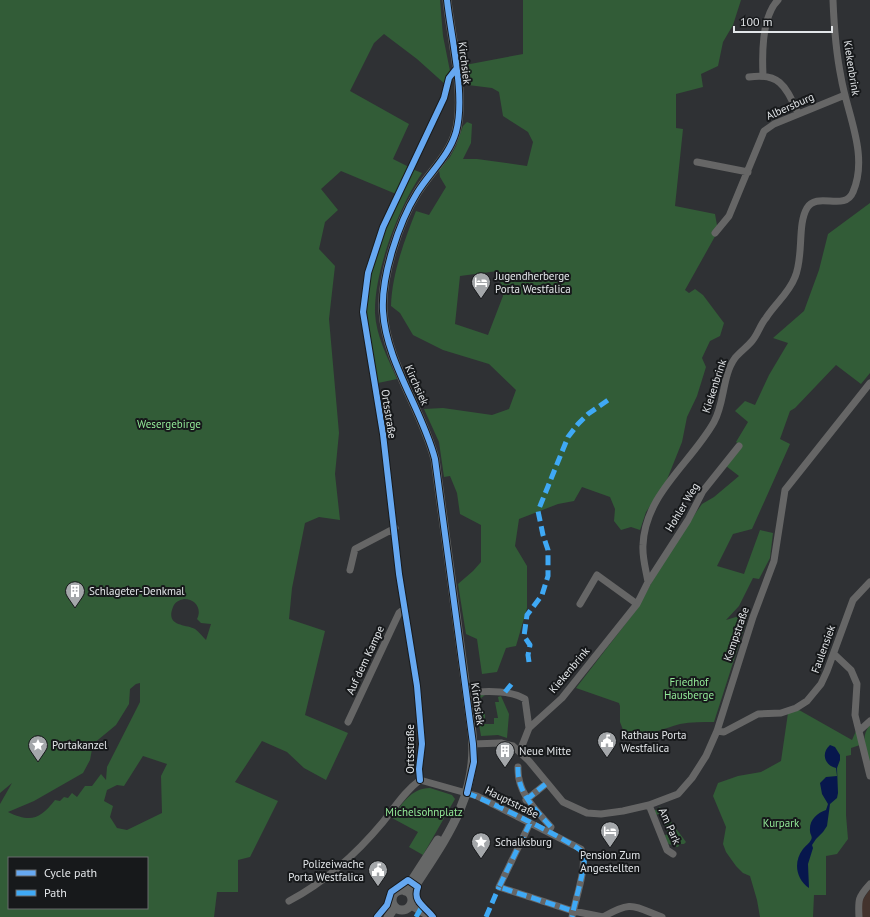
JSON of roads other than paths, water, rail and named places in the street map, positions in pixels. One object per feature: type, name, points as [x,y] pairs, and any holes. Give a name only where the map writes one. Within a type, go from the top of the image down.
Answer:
[{"type":"main road","name":"Kirchsiek","points":[[407,892],[444,841],[467,793],[474,762],[473,744],[435,458],[425,428],[389,345],[383,310],[388,271],[409,208],[424,182],[447,153],[456,131],[458,102],[456,70],[447,0]]},
{"type":"main road","points":[[388,917],[394,907],[392,901],[394,894],[399,891],[407,892],[412,900],[411,906],[403,910],[394,907]]},
{"type":"street","points":[[763,75],[762,44],[773,5],[778,0]]},
{"type":"street","name":"Kiekenbrink","points":[[520,752],[529,728],[562,698],[637,604],[648,582],[643,547],[648,518],[668,483],[715,421],[728,375],[736,357],[752,341],[764,320],[790,289],[799,263],[802,223],[805,212],[812,202],[818,200],[841,202],[846,200],[853,193],[859,163],[858,150],[845,95],[834,22],[833,0]]},
{"type":"street","name":"Ortsstraße","points":[[420,780],[419,769],[422,744],[417,686],[404,608],[383,434],[364,326],[364,294],[368,273],[383,227],[444,98],[450,78],[456,70]]},
{"type":"street","points":[[749,77],[763,75],[769,76],[786,88],[798,113]]},
{"type":"street","name":"Albersburg","points":[[714,232],[729,216],[764,131],[774,124],[798,113],[845,95]]},
{"type":"street","points":[[697,162],[748,172]]},
{"type":"street","name":"Kempstraße","points":[[473,744],[501,742],[513,746],[520,752],[563,802],[587,813],[601,814],[649,805],[678,794],[692,778],[706,756],[717,731],[753,617],[774,561],[785,490],[870,383]]},
{"type":"street","name":"Hohler Weg","points":[[648,582],[688,520],[703,491],[739,446]]},
{"type":"street","points":[[350,570],[354,549],[395,528]]},
{"type":"street","points":[[580,604],[597,575],[637,604]]},
{"type":"street","name":"Faulensiek","points":[[717,731],[724,732],[758,714],[780,713],[796,708],[807,701],[821,684],[834,654],[853,600],[870,582]]},
{"type":"street","name":"Auf dem Kampe","points":[[348,722],[399,613],[404,608]]},
{"type":"street","points":[[834,654],[851,670],[857,684],[855,715],[860,730],[861,741],[870,776]]},
{"type":"street","points":[[466,693],[484,691],[505,692],[520,696],[525,699],[529,728]]},
{"type":"street","points":[[860,730],[870,721]]},
{"type":"street","points":[[518,767],[518,780],[526,800],[551,827],[549,831]]},
{"type":"street","points":[[289,901],[310,888],[355,852],[383,822],[409,789],[420,780]]},
{"type":"street","name":"Hauptstraße","points":[[420,780],[467,793],[549,831],[581,849],[584,855],[573,914]]},
{"type":"street","points":[[526,800],[547,783]]},
{"type":"street","name":"Am Park","points":[[649,805],[667,850],[673,854]]},
{"type":"street","points":[[530,823],[499,887],[573,914],[603,917],[621,907],[633,906],[662,917]]},
{"type":"street","points":[[859,917],[858,901],[861,894],[870,884]]},
{"type":"street","points":[[411,906],[430,917]]},
{"type":"place","name":"Jugendherberge Porta Westfalica","points":[[481,299]]},
{"type":"place","name":"Schlageter-Denkmal","points":[[75,608]]},
{"type":"place","name":"Rathaus Porta Westfalica","points":[[607,758]]},
{"type":"place","name":"Portakanzel","points":[[38,762]]},
{"type":"place","name":"Neue Mitte","points":[[505,768]]},
{"type":"place","name":"Pension Zum Angestellten","points":[[610,848]]},
{"type":"place","name":"Schalksburg","points":[[481,859]]},
{"type":"place","name":"Polizeiwache Porta Westfalica","points":[[378,887]]},
{"type":"park label","name":"Wesergebirge","points":[[169,424]]},
{"type":"park label","name":"Friedhof Hausberge","points":[[689,688]]},
{"type":"park label","name":"Michelsohnplatz","points":[[424,812]]},
{"type":"park label","name":"Kurpark","points":[[781,823]]}]
